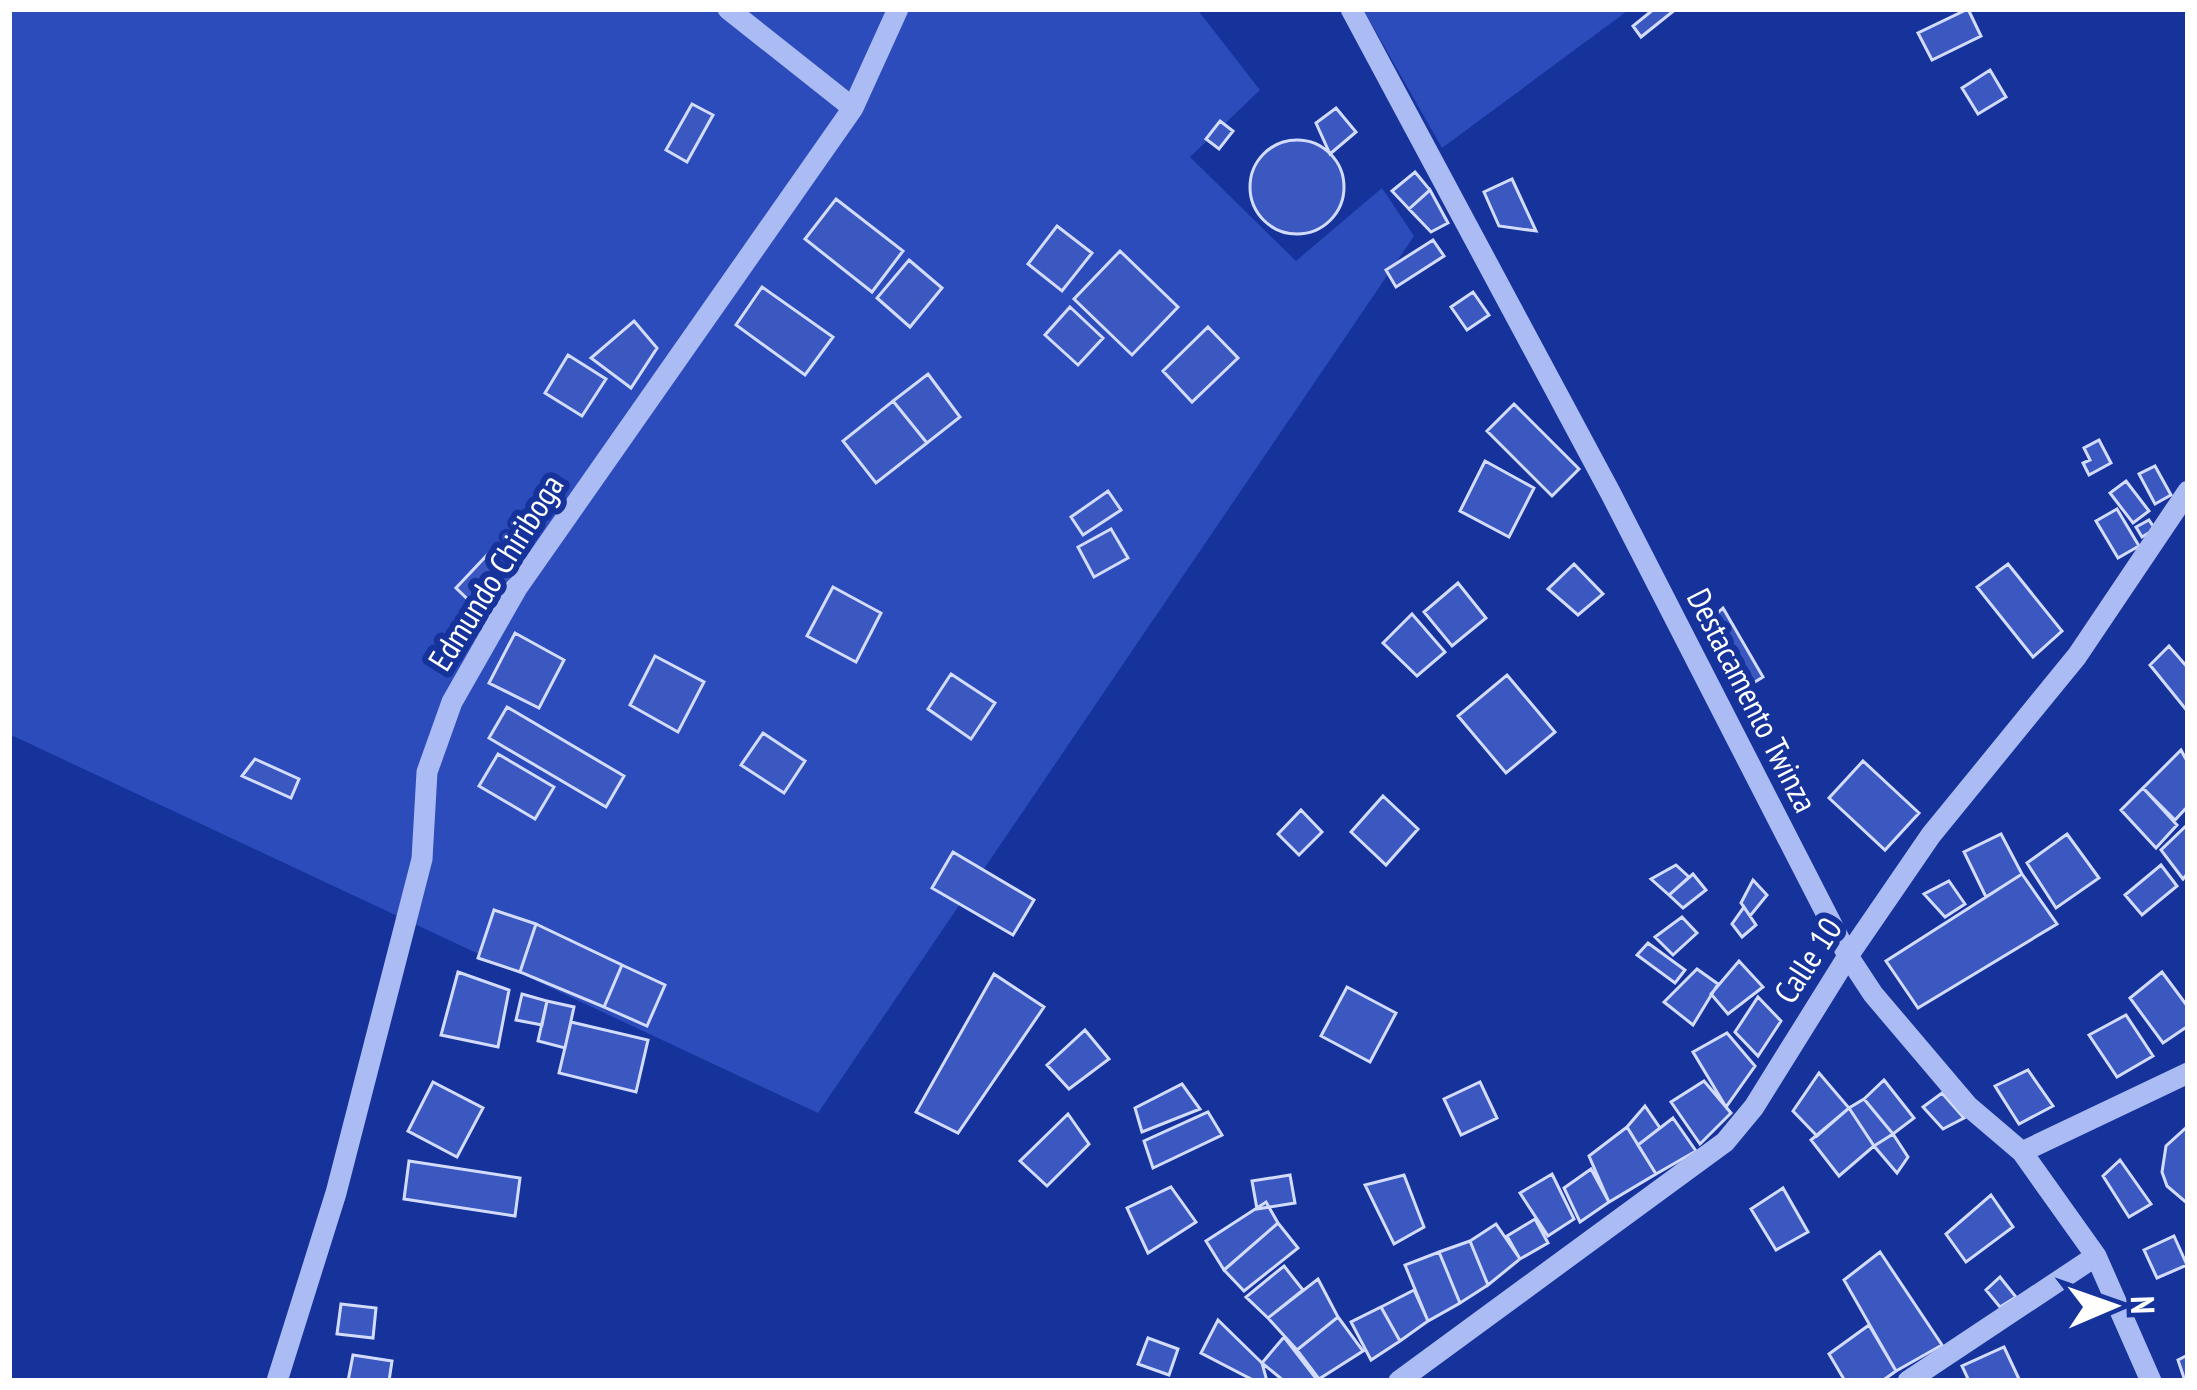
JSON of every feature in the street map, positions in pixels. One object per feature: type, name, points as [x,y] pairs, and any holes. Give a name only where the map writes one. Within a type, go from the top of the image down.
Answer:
[{"type":"street","points":[[728,9],[853,108]]},
{"type":"street","name":"Edmundo Chiriboga","points":[[277,1381],[336,1193],[422,859],[427,772],[452,702],[517,588],[853,108],[898,9]]},
{"type":"street","name":"Destacamento Twinza","points":[[1351,9],[1610,492],[1847,956],[1873,994],[1968,1106],[2022,1152],[2096,1256],[2151,1381]]},
{"type":"street","name":"Calle 10","points":[[1399,1381],[1725,1142],[1754,1107],[1847,956],[1950,808],[2077,656],[2188,491]]},
{"type":"street","points":[[2022,1152],[2188,1073]]},
{"type":"street","points":[[1908,1381],[2096,1256]]},
{"type":"shaded area","points":[[9,9],[1197,9],[1260,90],[1190,157],[1296,261],[1382,188],[1414,236],[818,1113],[9,734]]},
{"type":"shaded area","points":[[1363,9],[1630,9],[1442,148]]},
{"type":"building","points":[[1654,9],[1676,9],[1641,37],[1633,26]]},
{"type":"building","points":[[1968,9],[1981,36],[1932,60],[1918,33]]},
{"type":"building","points":[[1990,70],[2006,97],[1978,114],[1962,88]]},
{"type":"building","points":[[692,104],[713,115],[687,162],[666,150]]},
{"type":"building","points":[[1336,108],[1356,132],[1330,154],[1316,123]]},
{"type":"building","points":[[1220,121],[1233,131],[1219,149],[1206,139]]},
{"type":"building","points":[[1297,140],[1330,154],[1344,187],[1330,220],[1297,234],[1264,220],[1250,187],[1264,154]]},
{"type":"building","points":[[1415,172],[1430,190],[1409,209],[1392,191]]},
{"type":"building","points":[[1512,179],[1536,231],[1499,226],[1484,192]]},
{"type":"building","points":[[1430,190],[1448,223],[1431,232],[1409,209]]},
{"type":"building","points":[[836,199],[903,251],[872,292],[805,239]]},
{"type":"building","points":[[1057,226],[1092,253],[1062,291],[1028,264]]},
{"type":"building","points":[[1433,240],[1444,256],[1396,287],[1386,270]]},
{"type":"building","points":[[1120,251],[1178,307],[1132,355],[1074,299]]},
{"type":"building","points":[[909,260],[942,288],[910,327],[877,298]]},
{"type":"building","points":[[762,287],[833,337],[805,375],[736,325]]},
{"type":"building","points":[[1473,292],[1489,315],[1467,330],[1451,307]]},
{"type":"building","points":[[1070,307],[1103,338],[1078,365],[1045,335]]},
{"type":"building","points":[[634,321],[657,348],[631,388],[591,358]]},
{"type":"building","points":[[1208,327],[1238,358],[1192,402],[1163,371]]},
{"type":"building","points":[[568,355],[606,379],[582,416],[545,393]]},
{"type":"building","points":[[928,374],[960,417],[927,443],[893,401]]},
{"type":"building","points":[[893,401],[927,443],[876,483],[843,441]]},
{"type":"building","points":[[1514,404],[1579,469],[1552,496],[1487,431]]},
{"type":"building","points":[[2099,440],[2111,463],[2089,475],[2083,463],[2090,460],[2084,448]]},
{"type":"building","points":[[1485,461],[1534,488],[1509,537],[1460,511]]},
{"type":"building","points":[[2155,466],[2171,495],[2155,504],[2139,474]]},
{"type":"building","points":[[2126,481],[2149,511],[2133,523],[2110,493]]},
{"type":"building","points":[[1108,491],[1121,510],[1083,535],[1071,517]]},
{"type":"building","points":[[2117,509],[2139,546],[2118,558],[2096,521]]},
{"type":"building","points":[[2149,520],[2155,529],[2142,537],[2136,527]]},
{"type":"building","points":[[1111,529],[1128,558],[1094,577],[1078,547]]},
{"type":"building","points":[[489,553],[514,577],[481,612],[456,588]]},
{"type":"building","points":[[1574,564],[1603,594],[1578,615],[1548,589]]},
{"type":"building","points":[[2008,564],[2062,631],[2033,657],[1977,587]]},
{"type":"building","points":[[1458,583],[1486,618],[1452,646],[1424,612]]},
{"type":"building","points":[[833,587],[881,613],[856,662],[807,636]]},
{"type":"building","points":[[1723,608],[1763,677],[1737,693],[1702,627]]},
{"type":"building","points":[[1412,614],[1445,652],[1417,676],[1383,643]]},
{"type":"building","points":[[515,633],[564,660],[539,708],[489,683]]},
{"type":"building","points":[[2169,646],[2188,668],[2188,712],[2150,665]]},
{"type":"building","points":[[655,656],[704,682],[678,732],[630,705]]},
{"type":"building","points":[[951,674],[995,703],[971,739],[928,709]]},
{"type":"building","points":[[1507,675],[1555,732],[1506,773],[1458,716]]},
{"type":"building","points":[[507,707],[624,776],[606,807],[489,738]]},
{"type":"building","points":[[763,733],[805,761],[784,793],[741,765]]},
{"type":"building","points":[[2181,750],[2188,763],[2188,806],[2175,820],[2143,788]]},
{"type":"building","points":[[498,754],[554,787],[535,819],[479,786]]},
{"type":"building","points":[[255,759],[299,779],[291,798],[242,776]]},
{"type":"building","points":[[1863,761],[1919,813],[1885,850],[1829,798]]},
{"type":"building","points":[[2143,788],[2177,825],[2156,848],[2121,810]]},
{"type":"building","points":[[1383,796],[1418,829],[1386,865],[1351,832]]},
{"type":"building","points":[[1301,810],[1322,832],[1299,855],[1278,834]]},
{"type":"building","points":[[2188,824],[2188,873],[2183,879],[2161,850]]},
{"type":"building","points":[[2001,834],[2022,874],[1986,897],[1964,852]]},
{"type":"building","points":[[2067,834],[2099,878],[2056,908],[2027,863]]},
{"type":"building","points":[[953,852],[1034,900],[1013,935],[932,888]]},
{"type":"building","points":[[1676,865],[1689,877],[1669,895],[1651,879]]},
{"type":"building","points":[[2161,865],[2177,886],[2142,915],[2125,895]]},
{"type":"building","points":[[1693,874],[1706,890],[1683,908],[1669,895]]},
{"type":"building","points":[[2022,874],[2057,924],[1918,1008],[1886,961]]},
{"type":"building","points":[[1753,880],[1767,895],[1750,916],[1741,903]]},
{"type":"building","points":[[1949,881],[1965,904],[1945,917],[1924,894]]},
{"type":"building","points":[[1744,907],[1756,925],[1742,937],[1732,924]]},
{"type":"building","points":[[494,910],[536,924],[520,972],[478,958]]},
{"type":"building","points":[[1682,917],[1697,933],[1673,955],[1655,937]]},
{"type":"building","points":[[536,924],[622,965],[604,1007],[520,972]]},
{"type":"building","points":[[1648,943],[1685,970],[1675,983],[1637,955]]},
{"type":"building","points":[[1739,961],[1763,987],[1728,1014],[1711,994]]},
{"type":"building","points":[[622,965],[665,985],[647,1026],[604,1007]]},
{"type":"building","points":[[1697,969],[1718,984],[1693,1025],[1664,1002]]},
{"type":"building","points":[[458,972],[509,990],[498,1047],[441,1035]]},
{"type":"building","points":[[2162,972],[2188,1007],[2188,1026],[2163,1043],[2130,998]]},
{"type":"building","points":[[994,974],[1044,1007],[958,1133],[916,1112]]},
{"type":"building","points":[[1347,987],[1396,1013],[1370,1062],[1321,1036]]},
{"type":"building","points":[[522,994],[547,1001],[542,1025],[516,1020]]},
{"type":"building","points":[[1758,997],[1781,1021],[1758,1056],[1735,1032]]},
{"type":"building","points":[[547,1001],[574,1007],[565,1048],[538,1041]]},
{"type":"building","points":[[2126,1015],[2153,1056],[2117,1077],[2089,1035]]},
{"type":"building","points":[[571,1022],[648,1040],[636,1092],[559,1073]]},
{"type":"building","points":[[1085,1030],[1109,1059],[1069,1089],[1047,1065]]},
{"type":"building","points":[[1727,1033],[1755,1066],[1726,1107],[1693,1052]]},
{"type":"building","points":[[2028,1070],[2053,1106],[2019,1124],[1995,1086]]},
{"type":"building","points":[[1819,1073],[1849,1108],[1817,1136],[1793,1111]]},
{"type":"building","points":[[1884,1080],[1914,1118],[1893,1134],[1864,1099]]},
{"type":"building","points":[[1704,1081],[1731,1113],[1700,1144],[1671,1102]]},
{"type":"building","points":[[433,1082],[483,1108],[457,1157],[408,1131]]},
{"type":"building","points":[[1480,1082],[1497,1118],[1461,1135],[1444,1099]]},
{"type":"building","points":[[1182,1084],[1200,1109],[1142,1132],[1135,1108]]},
{"type":"building","points":[[1942,1093],[1964,1118],[1943,1129],[1923,1107]]},
{"type":"building","points":[[1864,1099],[1893,1134],[1874,1146],[1849,1108]]},
{"type":"building","points":[[1645,1106],[1660,1128],[1638,1145],[1627,1127]]},
{"type":"building","points":[[1849,1108],[1874,1146],[1839,1176],[1811,1140]]},
{"type":"building","points":[[1208,1112],[1222,1135],[1153,1168],[1144,1141]]},
{"type":"building","points":[[1068,1114],[1089,1144],[1047,1186],[1020,1161]]},
{"type":"building","points":[[1673,1118],[1696,1151],[1656,1174],[1638,1145]]},
{"type":"building","points":[[2188,1126],[2188,1204],[2167,1186],[2162,1172],[2166,1146]]},
{"type":"building","points":[[1627,1127],[1656,1174],[1609,1202],[1589,1156]]},
{"type":"building","points":[[1893,1134],[1908,1157],[1897,1173],[1874,1146]]},
{"type":"building","points":[[2120,1160],[2151,1204],[2129,1217],[2103,1176]]},
{"type":"building","points":[[409,1161],[520,1178],[515,1216],[404,1199]]},
{"type":"building","points":[[1591,1169],[1609,1202],[1580,1222],[1564,1188]]},
{"type":"building","points":[[1552,1174],[1574,1219],[1548,1236],[1520,1193]]},
{"type":"building","points":[[1290,1175],[1295,1203],[1257,1209],[1252,1181]]},
{"type":"building","points":[[1404,1175],[1424,1227],[1394,1244],[1365,1185]]},
{"type":"building","points":[[1171,1187],[1196,1222],[1148,1253],[1127,1208]]},
{"type":"building","points":[[1783,1188],[1808,1232],[1776,1250],[1751,1209]]},
{"type":"building","points":[[1991,1195],[2013,1227],[1966,1262],[1946,1234]]},
{"type":"building","points":[[1266,1202],[1278,1223],[1224,1270],[1206,1241]]},
{"type":"building","points":[[1535,1219],[1548,1243],[1520,1259],[1507,1236]]},
{"type":"building","points":[[1278,1223],[1298,1248],[1244,1291],[1224,1270]]},
{"type":"building","points":[[1496,1224],[1520,1259],[1488,1285],[1470,1241]]},
{"type":"building","points":[[2174,1236],[2187,1265],[2157,1278],[2144,1250]]},
{"type":"building","points":[[1470,1241],[1488,1285],[1460,1303],[1439,1252]]},
{"type":"building","points":[[1439,1252],[1460,1303],[1428,1321],[1405,1265]]},
{"type":"building","points":[[1880,1252],[1942,1345],[1896,1371],[1844,1280]]},
{"type":"building","points":[[1284,1266],[1303,1290],[1268,1318],[1246,1297]]},
{"type":"building","points":[[2000,1277],[2016,1297],[2000,1307],[1986,1290]]},
{"type":"building","points":[[1318,1279],[1338,1317],[1297,1350],[1268,1318]]},
{"type":"building","points":[[1414,1290],[1428,1321],[1400,1341],[1381,1307]]},
{"type":"building","points":[[341,1304],[376,1308],[373,1338],[337,1334]]},
{"type":"building","points":[[1381,1307],[1400,1341],[1371,1360],[1351,1322]]},
{"type":"building","points":[[1338,1317],[1363,1351],[1319,1379],[1297,1350]]},
{"type":"building","points":[[1218,1320],[1262,1363],[1267,1381],[1255,1381],[1201,1353]]},
{"type":"building","points":[[1869,1325],[1896,1371],[1882,1381],[1845,1381],[1829,1354]]},
{"type":"building","points":[[1284,1337],[1318,1381],[1284,1381],[1262,1363]]},
{"type":"building","points":[[1148,1338],[1178,1349],[1169,1375],[1138,1364]]},
{"type":"building","points":[[2004,1347],[2020,1381],[1969,1381],[1962,1366]]},
{"type":"building","points":[[353,1355],[392,1361],[389,1381],[348,1381]]},
{"type":"building","points":[[2188,1355],[2188,1381],[2185,1381],[2178,1360]]}]
